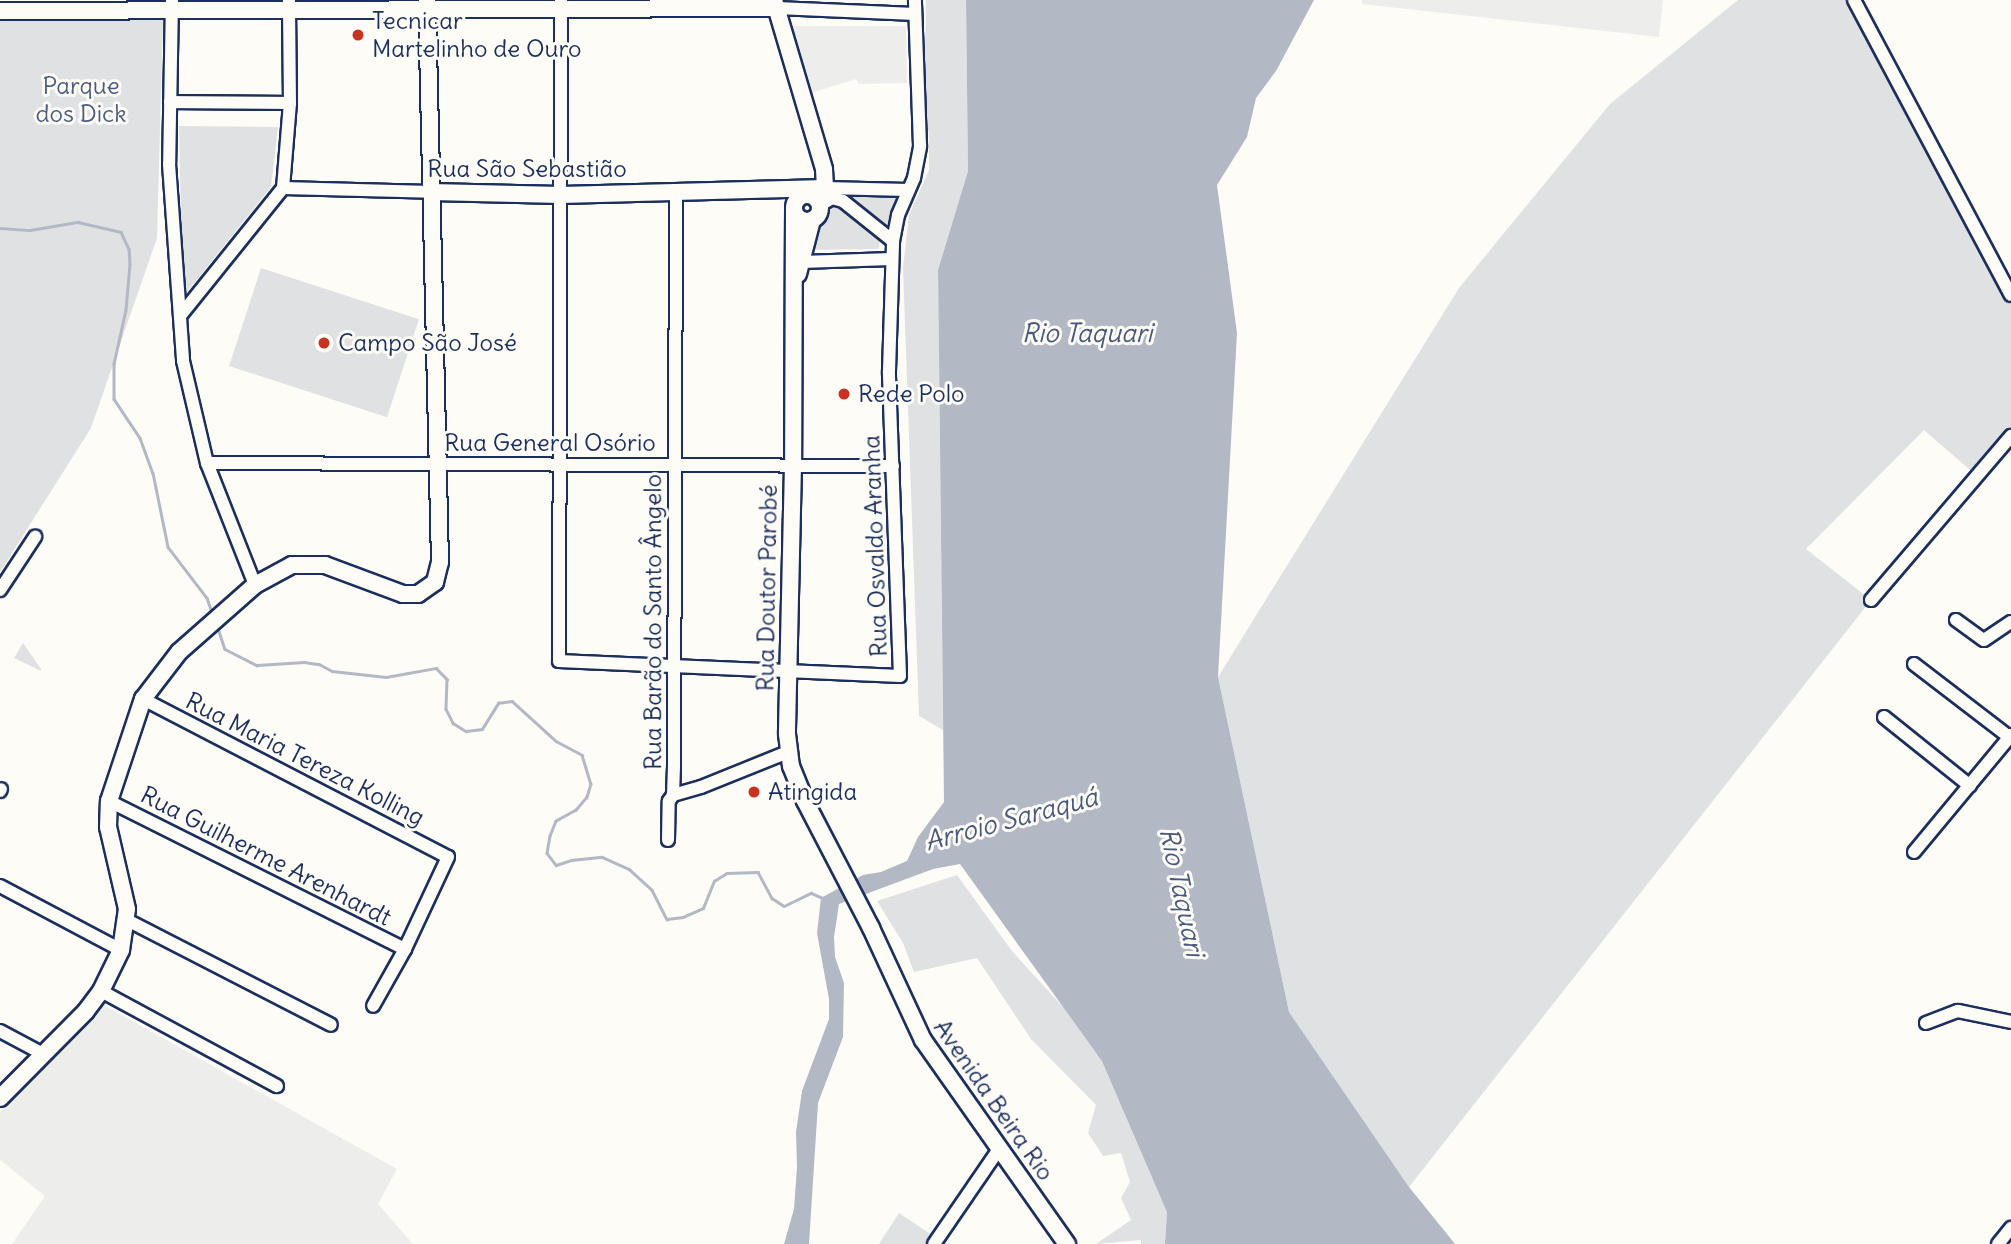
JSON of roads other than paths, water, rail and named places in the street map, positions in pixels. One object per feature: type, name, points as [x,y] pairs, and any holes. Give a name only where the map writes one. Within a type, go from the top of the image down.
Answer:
[{"type":"main road","points":[[0,11],[60,6],[775,4],[824,169],[819,204],[801,219],[800,199],[811,195],[819,204]]},
{"type":"main road","points":[[0,1098],[45,1055],[101,991],[121,950],[127,920],[125,889],[108,827],[109,801],[144,699],[179,652],[255,585],[281,569],[308,563],[325,565],[403,594],[418,594],[435,582],[440,562],[439,464],[427,5]]},
{"type":"main road","name":"Rua Doutor Parobé","points":[[819,156],[800,199],[793,289],[788,752],[805,801],[844,876]]},
{"type":"main road","name":"Rua São Sebastião","points":[[431,192],[561,195],[770,190],[800,199]]},
{"type":"main road","name":"Rua Doutor Parobé","points":[[793,289],[819,204]]},
{"type":"main road","name":"Avenida Beira Rio","points":[[844,876],[922,1040],[1067,1244]]},
{"type":"street","name":"Rua Osvaldo Aranha","points":[[787,669],[900,676],[889,371],[893,241],[918,165],[920,146],[915,0]]},
{"type":"street","points":[[1854,0],[2011,295]]},
{"type":"street","points":[[775,4],[915,14]]},
{"type":"street","points":[[172,5],[169,164],[183,361],[207,463],[255,585]]},
{"type":"street","points":[[180,316],[283,188],[290,103],[289,5]]},
{"type":"street","points":[[561,5],[559,661],[787,669]]},
{"type":"street","points":[[170,102],[290,103]]},
{"type":"street","name":"Rua São Sebastião","points":[[283,188],[431,192]]},
{"type":"street","points":[[819,204],[908,190]]},
{"type":"street","name":"Rua Barão do Santo Ângelo","points":[[668,840],[668,801],[673,795],[676,192]]},
{"type":"street","points":[[819,204],[838,198],[893,241]]},
{"type":"street","points":[[801,262],[892,259]]},
{"type":"street","points":[[1871,600],[2011,436]]},
{"type":"street","name":"Rua General Osório","points":[[207,463],[893,466]]},
{"type":"street","points":[[0,590],[35,537]]},
{"type":"street","points":[[1956,620],[1984,640],[2011,622]]},
{"type":"street","points":[[1914,664],[2010,736],[1914,852]]},
{"type":"street","name":"Rua Maria Tereza Kolling","points":[[144,699],[448,857],[405,949]]},
{"type":"street","points":[[1884,717],[1970,786]]},
{"type":"street","points":[[673,795],[701,788],[788,752]]},
{"type":"street","name":"Rua Guilherme Arenhardt","points":[[109,801],[405,949]]},
{"type":"street","points":[[0,887],[121,950]]},
{"type":"street","points":[[127,920],[331,1025]]},
{"type":"street","points":[[373,1006],[405,949]]},
{"type":"street","points":[[101,991],[277,1086]]},
{"type":"street","points":[[1926,1023],[1958,1011],[2011,1022]]},
{"type":"street","points":[[0,1031],[45,1055]]},
{"type":"street","points":[[934,1244],[999,1149]]},
{"type":"street","points":[[1998,1244],[2011,1228]]},
{"type":"water","name":"Rio Taquari","points":[[966,0],[1314,0],[1276,71],[1256,98],[1247,137],[1217,185],[1237,333],[1218,677],[1289,1012],[1409,1187],[1455,1244],[1165,1244],[1167,1212],[1102,1061],[960,864],[933,869],[839,904],[834,937],[835,957],[844,983],[843,1037],[818,1103],[809,1244],[784,1244],[794,1209],[796,1132],[802,1091],[829,1019],[829,999],[817,933],[821,898],[863,875],[881,872],[907,861],[918,837],[944,802],[938,270],[968,171]]},
{"type":"waterway","points":[[0,228],[30,230],[78,222],[121,232],[129,249],[130,264],[126,310],[114,364],[114,399],[140,438],[153,473],[168,547],[207,598],[213,615]]},
{"type":"waterway","points":[[217,625],[225,649],[257,665],[304,662],[319,664],[332,671],[386,677],[436,668],[447,679],[446,709],[453,723],[466,731],[482,729],[498,703],[512,701],[556,741],[582,755],[591,784],[587,797],[576,810],[556,821],[547,853],[556,865],[571,860],[602,857],[629,869],[652,890],[667,919],[683,917],[703,908],[714,881],[727,873],[758,872],[772,898],[784,906],[811,893],[823,898]]},
{"type":"place","name":"Tecnicar Martelinho de Ouro","points":[[358,35]]},
{"type":"place","name":"Campo São José","points":[[324,343]]},
{"type":"place","name":"Rede Polo","points":[[844,394]]},
{"type":"place","name":"Atingida","points":[[754,792]]},
{"type":"park label","name":"Parque dos Dick","points":[[81,100]]},
{"type":"water label","name":"Arroio Saraquá","points":[[1011,819]]}]
